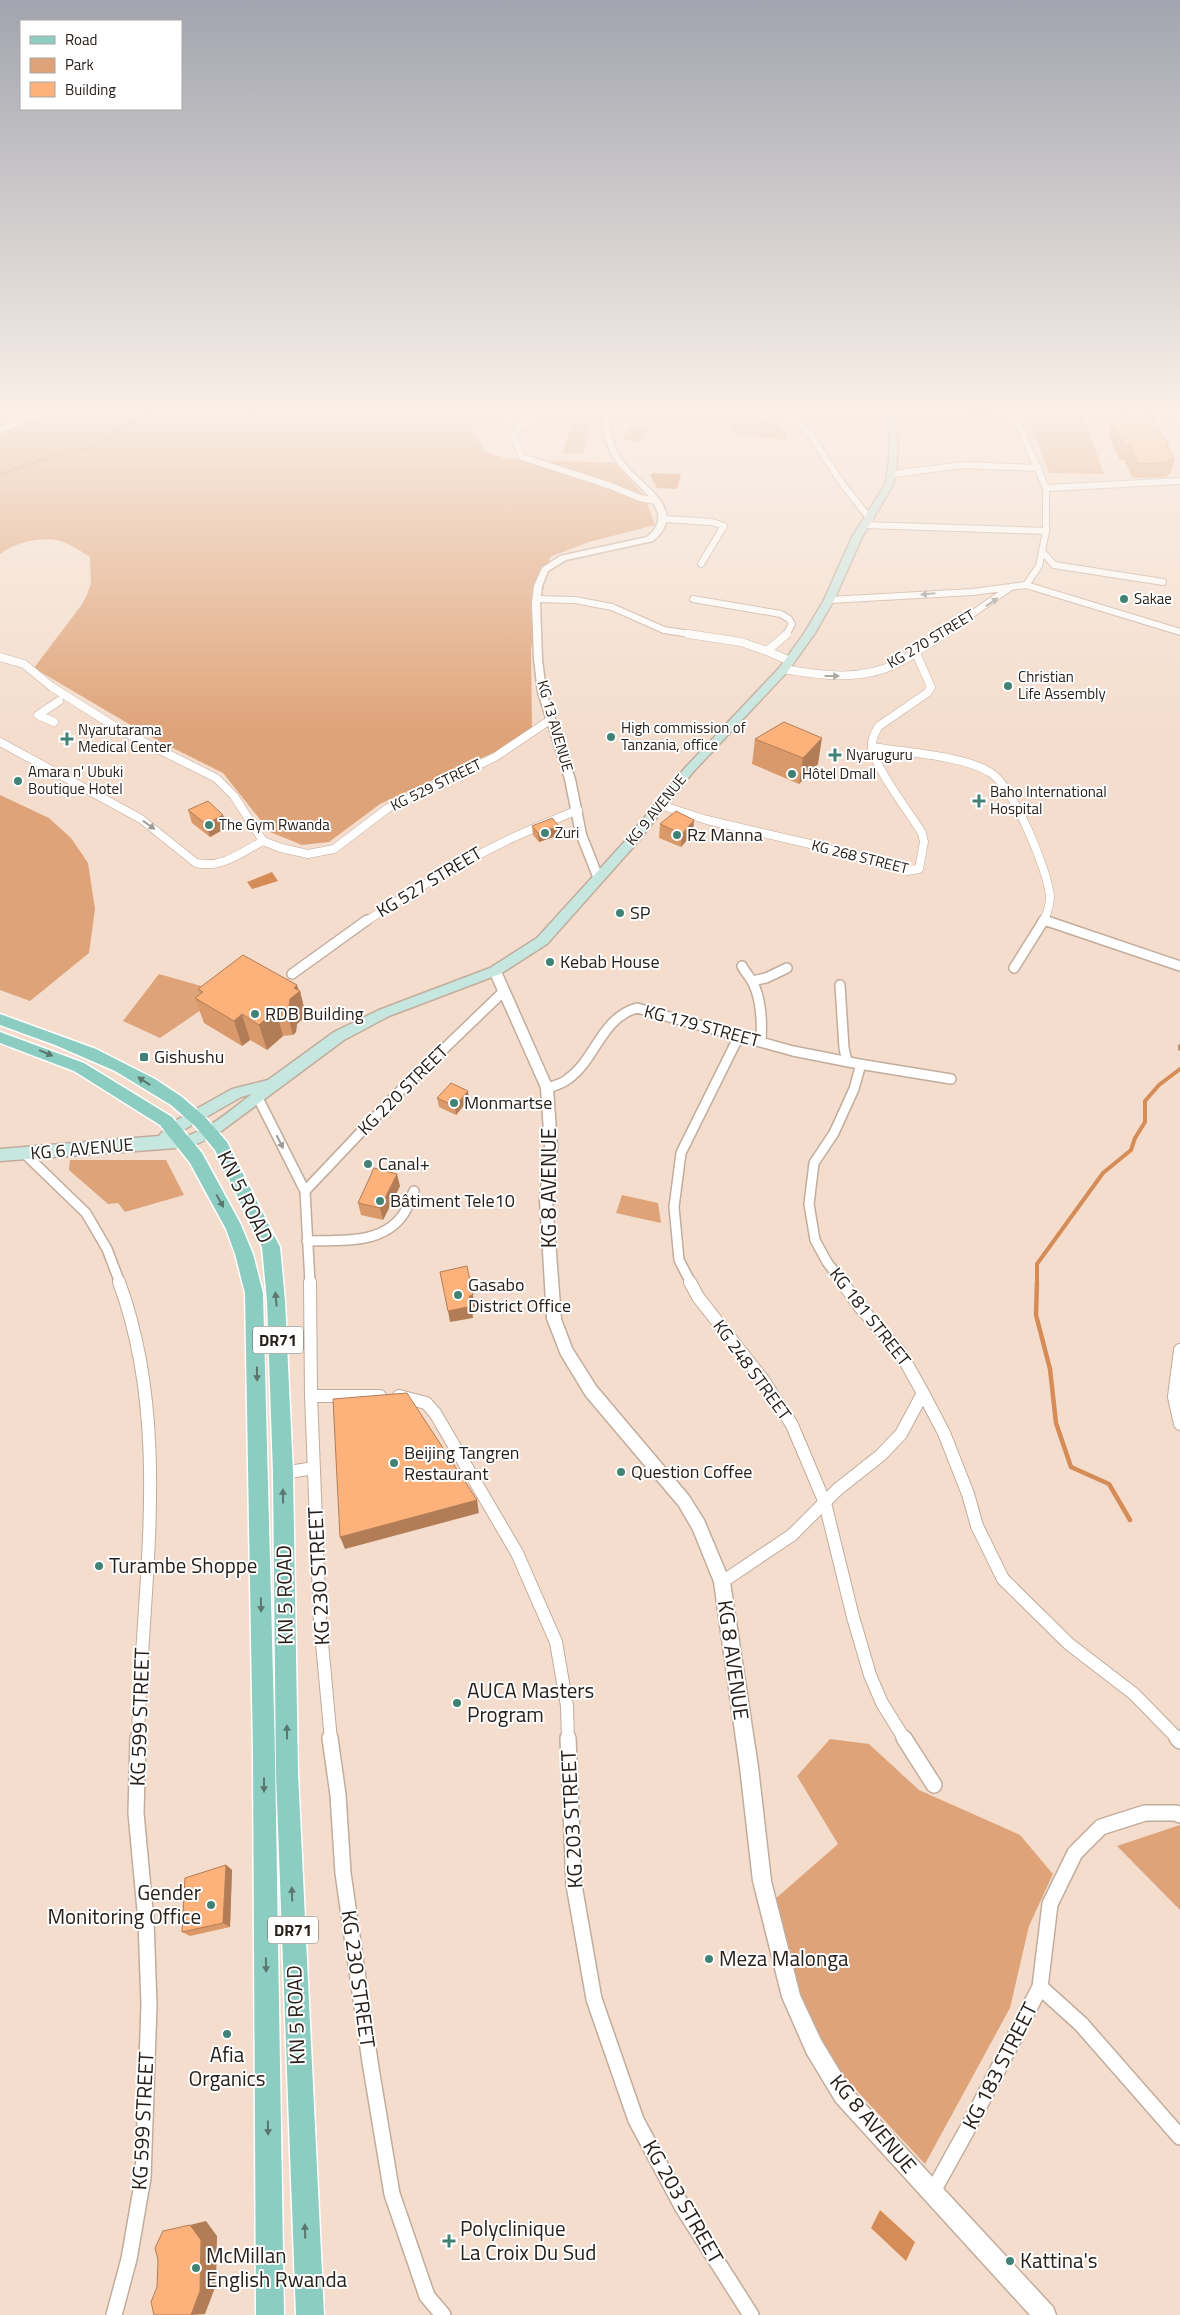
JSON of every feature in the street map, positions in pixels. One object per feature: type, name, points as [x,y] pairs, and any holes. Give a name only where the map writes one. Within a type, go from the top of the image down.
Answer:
[{"type":"main road","name":"KG 9 AVENUE","points":[[174,1138],[211,1131],[258,1098],[272,1084],[339,1036],[384,1014],[495,971],[542,941],[631,842],[660,805],[750,703],[787,665],[810,633],[829,600],[872,515]]},
{"type":"main road","name":"KN 5 ROAD","points":[[0,1019],[60,1040],[118,1065],[185,1107],[211,1131],[221,1146],[271,1247],[281,1377],[287,1773],[310,2315]]},
{"type":"main road","name":"KN 5 ROAD","points":[[0,1037],[79,1067],[166,1122],[174,1138],[196,1158],[234,1228],[254,1293],[257,1368],[263,1744],[270,2315]]},
{"type":"main road","name":"KG 9 AVENUE","points":[[174,1138],[195,1117],[237,1092],[272,1084]]},
{"type":"main road","name":"KG 6 AVENUE","points":[[0,1155],[174,1138]]},
{"type":"street","points":[[663,515],[664,519],[712,522],[724,526],[720,537],[701,564]]},
{"type":"street","points":[[862,515],[867,522],[1046,531]]},
{"type":"street","points":[[1026,585],[1039,566],[1046,531],[1046,515]]},
{"type":"street","name":"KG 13 AVENUE","points":[[598,877],[581,834],[578,810],[570,778],[542,692],[538,659],[537,599],[541,575],[550,565],[577,553],[650,539],[660,529],[664,519]]},
{"type":"street","points":[[1042,550],[1054,565],[1163,582]]},
{"type":"street","points":[[829,600],[875,599],[1026,585],[1180,632]]},
{"type":"street","name":"KG 270 STREET","points":[[537,599],[575,600],[612,606],[664,630],[741,642],[767,651],[787,665],[820,676],[848,676],[876,671],[898,662],[955,627],[1011,587]]},
{"type":"street","points":[[693,599],[720,605],[770,611],[781,614],[789,619],[792,624],[790,630],[767,651]]},
{"type":"street","points":[[915,651],[931,687],[927,693],[879,726],[874,734],[872,747],[968,764],[989,772],[999,779],[1012,798],[1047,880],[1050,898],[1043,920],[1014,968]]},
{"type":"street","points":[[0,657],[24,664],[28,669],[122,730],[222,782],[234,796],[263,841],[220,863],[203,866],[196,863],[141,819],[0,742]]},
{"type":"street","points":[[54,722],[38,715],[59,701]]},
{"type":"street","name":"KG 529 STREET","points":[[263,841],[295,852],[308,854],[334,849],[388,808],[496,756],[522,741],[550,720]]},
{"type":"street","name":"KG 268 STREET","points":[[660,805],[707,820],[914,872],[919,869],[922,863],[924,842],[922,833],[879,765],[872,747]]},
{"type":"street","name":"KG 527 STREET","points":[[292,974],[361,922],[458,863],[494,844],[578,810]]},
{"type":"street","points":[[1043,920],[1180,966]]},
{"type":"street","points":[[742,966],[752,982],[760,1009],[761,1042]]},
{"type":"street","points":[[752,982],[787,968]]},
{"type":"street","name":"KG 8 AVENUE","points":[[495,971],[547,1088],[551,1146],[546,1200],[551,1297],[554,1319],[563,1343],[591,1391],[684,1502],[699,1525],[722,1582],[749,1767],[762,1881],[791,1997],[814,2047],[844,2095],[1045,2315]]},
{"type":"street","points":[[840,985],[844,1048],[847,1062]]},
{"type":"street","name":"KG 220 STREET","points":[[305,1191],[396,1095],[503,992]]},
{"type":"street","name":"KG 179 STREET","points":[[547,1088],[563,1083],[574,1074],[614,1020],[628,1008],[637,1008],[738,1038],[847,1062],[951,1079]]},
{"type":"street","name":"KG 248 STREET","points":[[738,1038],[681,1153],[674,1207],[679,1260],[698,1297],[764,1381],[792,1425],[825,1503],[853,1618],[870,1675],[882,1703],[934,1785]]},
{"type":"street","name":"KG 181 STREET","points":[[861,1064],[854,1089],[834,1133],[814,1163],[809,1204],[815,1240],[827,1262],[860,1308],[900,1352],[923,1393],[947,1442],[968,1494],[977,1526],[1003,1579],[1069,1644],[1134,1694],[1180,1742]]},
{"type":"street","name":"KG 230 STREET","points":[[258,1098],[305,1191],[312,1296],[311,1396],[320,1622],[326,1706],[338,1795],[344,1873],[370,2062],[392,2194],[427,2296],[443,2315]]},
{"type":"street","name":"KG 599 STREET","points":[[24,1153],[86,1214],[106,1249],[129,1308],[141,1369],[150,1454],[148,1549],[139,1685],[136,1813],[146,1921],[149,2005],[143,2178],[129,2259],[114,2315]]},
{"type":"street","points":[[307,1241],[368,1238],[390,1230],[402,1216],[414,1192]]},
{"type":"street","points":[[1180,1350],[1176,1372],[1176,1415],[1180,1424]]},
{"type":"street","points":[[722,1582],[792,1535],[838,1489],[881,1454],[900,1434],[923,1393]]},
{"type":"street","name":"KG 203 STREET","points":[[311,1396],[404,1396],[426,1403],[434,1413],[517,1553],[556,1642],[561,1664],[567,1706],[574,1885],[594,1999],[636,2120],[683,2208],[751,2315]]},
{"type":"street","points":[[283,1473],[314,1468]]},
{"type":"street","points":[[1040,1987],[1050,1904],[1075,1853],[1101,1827],[1144,1813],[1176,1813],[1180,1815]]},
{"type":"street","name":"KG 183 STREET","points":[[932,2193],[968,2128],[1040,1987],[1081,2024],[1180,2137]]},
{"type":"green space","points":[[0,515],[651,515],[655,525],[589,542],[550,557],[531,649],[532,730],[506,747],[380,804],[329,842],[302,845],[270,832],[223,773],[151,737],[34,668],[87,595],[91,583],[90,557],[74,547],[49,539],[26,542],[0,554]]},
{"type":"green space","points":[[0,795],[49,818],[71,838],[88,863],[95,909],[89,953],[30,1001],[0,990]]},
{"type":"green space","points":[[159,974],[226,993],[160,1038],[123,1021]]},
{"type":"green space","points":[[70,1160],[166,1160],[184,1195],[125,1212],[118,1203],[108,1204],[69,1170]]},
{"type":"green space","points":[[622,1195],[658,1203],[661,1223],[616,1213]]},
{"type":"green space","points":[[830,1739],[869,1744],[919,1790],[1020,1835],[1053,1874],[1029,1926],[1010,2008],[925,2164],[831,2063],[788,1989],[774,1900],[838,1844],[797,1776]]},
{"type":"green space","points":[[1180,1825],[1180,1910],[1117,1846]]},
{"type":"shaded area","points":[[272,872],[278,881],[252,889],[247,882]]},
{"type":"shaded area","points":[[880,2210],[915,2242],[906,2261],[871,2228]]},
{"type":"building","points":[[784,722],[822,738],[803,758],[755,739]]},
{"type":"building","points":[[208,801],[223,815],[206,824],[188,810]]},
{"type":"building","points":[[676,811],[694,820],[682,834],[660,824]]},
{"type":"building","points":[[552,818],[559,826],[538,833],[532,826]]},
{"type":"building","points":[[243,955],[297,985],[294,988],[300,991],[290,999],[289,1006],[286,1009],[276,1010],[259,1025],[242,1014],[234,1021],[195,998],[203,992],[198,989]]},
{"type":"building","points":[[451,1083],[468,1091],[455,1106],[437,1098]]},
{"type":"building","points":[[374,1168],[397,1174],[380,1208],[358,1203]]},
{"type":"building","name":"Gasabo District Office","points":[[467,1266],[473,1295],[469,1296],[472,1306],[448,1311],[440,1272]]},
{"type":"building","name":"Beijing Tangren Restaurant","points":[[407,1393],[477,1500],[340,1537],[333,1399]]},
{"type":"building","name":"Gender Monitoring Office","points":[[226,1865],[223,1923],[182,1932],[185,1878]]},
{"type":"building","points":[[190,2225],[201,2240],[200,2291],[191,2315],[154,2315],[151,2302],[157,2287],[158,2260],[155,2248],[163,2231]]},
{"type":"waterway","points":[[1037,1282],[1037,1264],[1103,1173],[1131,1150],[1135,1138],[1145,1122],[1145,1101],[1159,1085],[1180,1069]]},
{"type":"waterway","points":[[1037,1282],[1036,1315],[1050,1369],[1056,1423],[1071,1467],[1109,1484],[1130,1520]]},
{"type":"place","name":"Sakae","points":[[1124,599]]},
{"type":"place","name":"Christian Life Assembly","points":[[1008,686]]},
{"type":"place","name":"High commission of Tanzania, office","points":[[611,737]]},
{"type":"place","name":"Nyarutarama Medical Center","points":[[67,739]]},
{"type":"place","name":"Nyaruguru","points":[[835,755]]},
{"type":"place","name":"Hôtel Dmall","points":[[792,774]]},
{"type":"place","name":"Amara n' Ubuki Boutique Hotel","points":[[18,781]]},
{"type":"place","name":"Baho International Hospital","points":[[979,801]]},
{"type":"place","name":"The Gym Rwanda","points":[[209,825]]},
{"type":"place","name":"Zuri","points":[[545,833]]},
{"type":"place","name":"Rz Manna","points":[[677,835]]},
{"type":"place","name":"SP","points":[[620,913]]},
{"type":"place","name":"Kebab House","points":[[550,962]]},
{"type":"place","name":"RDB Building","points":[[255,1014]]},
{"type":"place","name":"Gishushu","points":[[144,1057]]},
{"type":"place","name":"Monmartse","points":[[454,1103]]},
{"type":"place","name":"Canal+","points":[[368,1164]]},
{"type":"place","name":"Bâtiment Tele10","points":[[380,1201]]},
{"type":"place","name":"Gasabo District Office","points":[[458,1295]]},
{"type":"place","name":"Beijing Tangren Restaurant","points":[[394,1463]]},
{"type":"place","name":"Question Coffee","points":[[621,1472]]},
{"type":"place","name":"Turambe Shoppe","points":[[99,1566]]},
{"type":"place","name":"AUCA Masters Program","points":[[457,1703]]},
{"type":"place","name":"Gender Monitoring Office","points":[[211,1905]]},
{"type":"place","name":"Meza Malonga","points":[[709,1959]]},
{"type":"place","name":"Afia Organics","points":[[227,2034]]},
{"type":"place","name":"Polyclinique La Croix Du Sud","points":[[449,2241]]},
{"type":"place","name":"Kattina's","points":[[1010,2261]]},
{"type":"place","name":"McMillan English Rwanda","points":[[196,2268]]}]
